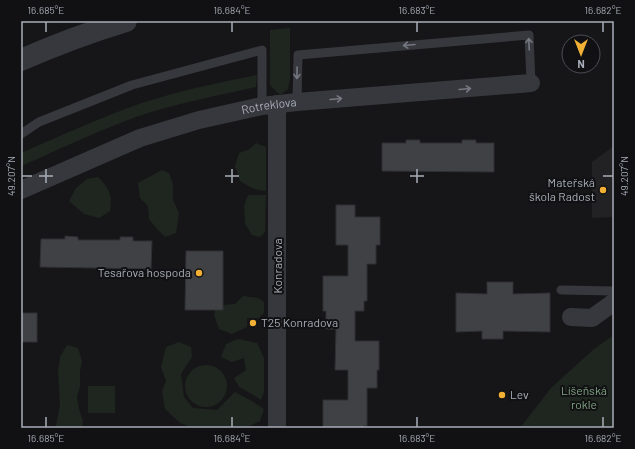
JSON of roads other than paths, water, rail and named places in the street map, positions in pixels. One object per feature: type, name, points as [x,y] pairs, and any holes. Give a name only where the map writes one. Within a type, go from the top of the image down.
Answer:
[{"type":"street","points":[[21,60],[97,30],[126,21]]},
{"type":"street","name":"Rotreklova","points":[[21,190],[140,138],[199,120],[270,105],[531,83]]},
{"type":"street","name":"Konradova","points":[[270,105],[277,428]]},
{"type":"street","points":[[571,317],[592,318],[614,302]]},
{"type":"lane","points":[[297,102],[298,54],[529,35],[531,83]]},
{"type":"lane","points":[[21,134],[38,122],[132,85],[262,50],[270,105]]},
{"type":"lane","points":[[561,290],[614,291]]},
{"type":"place","name":"Mateřská škola Radost","points":[[603,190]]},
{"type":"place","name":"Tesařova hospoda","points":[[199,273]]},
{"type":"place","name":"T25 Konradova","points":[[253,323]]},
{"type":"place","name":"Lev","points":[[502,395]]},
{"type":"park label","name":"Líšeňská rokle","points":[[584,398]]}]
